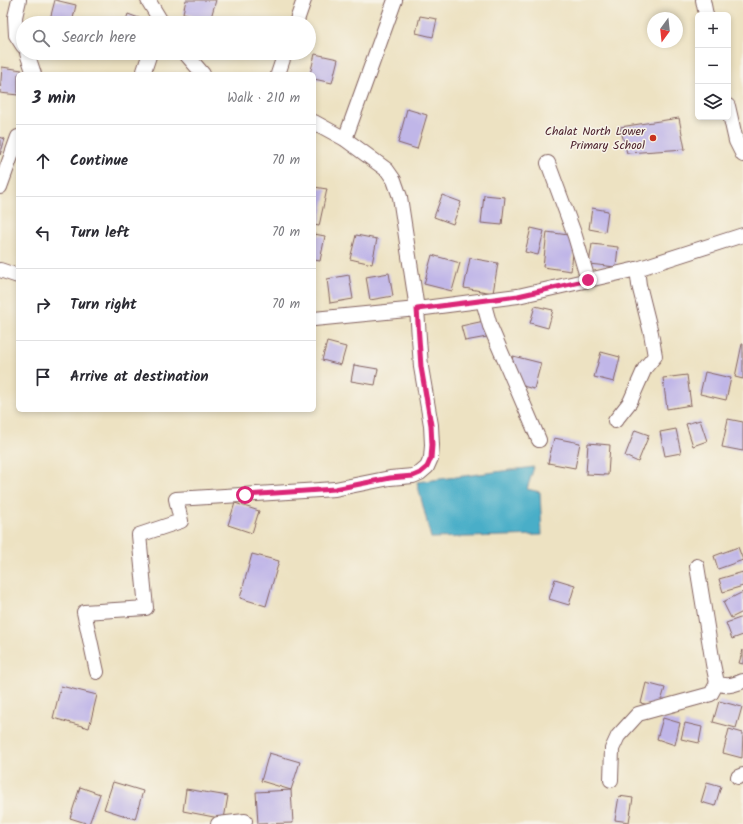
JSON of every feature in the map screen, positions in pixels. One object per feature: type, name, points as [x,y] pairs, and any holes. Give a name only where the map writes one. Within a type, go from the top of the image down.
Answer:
[{"type":"street","points":[[16,29],[15,17],[19,0]]},
{"type":"street","points":[[148,0],[157,16]]},
{"type":"street","points":[[298,16],[304,0]]},
{"type":"street","points":[[345,139],[395,0]]},
{"type":"street","points":[[702,0],[705,12]]},
{"type":"street","points":[[29,60],[33,72]]},
{"type":"street","points":[[144,72],[148,60]]},
{"type":"street","points":[[191,60],[201,72]]},
{"type":"street","points":[[279,72],[283,60]]},
{"type":"street","points":[[731,119],[736,141],[743,156]]},
{"type":"street","points":[[97,672],[84,612],[146,608],[138,535],[181,522],[176,499],[335,489],[390,478],[413,476],[420,473],[427,467],[431,458],[431,425],[421,367],[417,309],[400,197],[394,180],[387,170],[345,139],[316,123]]},
{"type":"street","points":[[0,187],[16,143]]},
{"type":"street","points":[[548,163],[575,236],[588,280]]},
{"type":"street","points":[[316,319],[417,309],[518,296],[637,269],[743,235]]},
{"type":"street","points":[[615,421],[630,402],[645,368],[655,356],[639,285],[637,269]]},
{"type":"street","points":[[0,270],[16,275]]},
{"type":"street","points":[[483,301],[490,326],[539,440]]},
{"type":"street","points":[[611,780],[612,749],[618,736],[638,714],[711,694],[717,684],[698,566]]},
{"type":"street","points":[[717,684],[731,686],[743,681]]},
{"type":"street","points":[[218,824],[245,821]]},
{"type":"water","points":[[534,467],[527,489],[540,492],[542,535],[431,538],[417,482]]},
{"type":"building","points":[[55,0],[76,5],[74,16],[51,16]]},
{"type":"building","points":[[186,0],[216,0],[211,16],[193,16],[183,13]]},
{"type":"building","points":[[420,16],[437,19],[433,37],[416,33]]},
{"type":"building","points":[[316,54],[338,59],[332,83],[316,79],[316,72],[310,72],[314,60],[316,60]]},
{"type":"building","points":[[2,67],[22,70],[22,72],[16,72],[16,95],[0,93]]},
{"type":"building","points":[[407,109],[427,115],[417,149],[398,143]]},
{"type":"building","name":"Chalat North Lower Primary School","points":[[679,118],[685,149],[627,153],[620,127]]},
{"type":"building","points":[[0,137],[5,139],[0,155]]},
{"type":"building","points":[[316,187],[327,189],[319,226],[316,225]]},
{"type":"building","points":[[442,195],[461,202],[453,224],[434,217]]},
{"type":"building","points":[[484,195],[505,197],[502,225],[481,223]]},
{"type":"building","points":[[592,208],[608,211],[605,232],[589,229]]},
{"type":"building","points":[[531,228],[544,231],[538,255],[525,252]]},
{"type":"building","points":[[547,232],[575,236],[571,271],[543,267]]},
{"type":"building","points":[[316,234],[325,236],[320,261],[316,260]]},
{"type":"building","points":[[356,235],[377,239],[372,264],[350,259]]},
{"type":"building","points":[[592,244],[618,247],[616,267],[589,264]]},
{"type":"building","points":[[432,255],[460,263],[452,291],[424,284]]},
{"type":"building","points":[[470,258],[498,263],[493,293],[464,288]]},
{"type":"building","points":[[389,273],[393,296],[370,300],[366,277]]},
{"type":"building","points":[[349,275],[353,299],[330,303],[327,279]]},
{"type":"building","points":[[535,306],[553,310],[548,328],[530,323]]},
{"type":"building","points":[[484,321],[487,337],[465,341],[461,326]]},
{"type":"building","points":[[327,342],[346,347],[341,365],[322,360]]},
{"type":"building","points":[[743,344],[743,379],[735,377]]},
{"type":"building","points":[[601,352],[620,357],[614,382],[594,377]]},
{"type":"building","points":[[513,356],[541,363],[534,389],[507,382]]},
{"type":"building","points":[[354,365],[378,369],[375,385],[351,381]]},
{"type":"building","points":[[705,372],[731,378],[726,400],[700,394]]},
{"type":"building","points":[[687,375],[691,405],[667,409],[663,378]]},
{"type":"building","points":[[728,419],[743,422],[743,451],[722,447]]},
{"type":"building","points":[[700,420],[707,441],[693,446],[686,424]]},
{"type":"building","points":[[676,429],[681,453],[665,456],[660,432]]},
{"type":"building","points":[[635,430],[649,435],[638,462],[625,456]]},
{"type":"building","points":[[554,438],[580,443],[575,468],[548,463]]},
{"type":"building","points":[[588,443],[610,445],[608,475],[586,474]]},
{"type":"building","points":[[235,503],[259,511],[252,533],[228,525]]},
{"type":"building","points":[[738,547],[743,560],[718,569],[714,556]]},
{"type":"building","points":[[252,554],[279,561],[266,606],[240,598]]},
{"type":"building","points":[[743,572],[743,586],[723,592],[719,579]]},
{"type":"building","points":[[555,579],[575,585],[569,605],[549,599]]},
{"type":"building","points":[[743,592],[743,612],[731,618],[723,602]]},
{"type":"building","points":[[743,617],[743,635],[732,639],[726,623]]},
{"type":"building","points":[[743,650],[743,664],[739,663]]},
{"type":"building","points":[[646,683],[665,688],[659,708],[641,703]]},
{"type":"building","points":[[61,686],[97,695],[89,728],[53,718]]},
{"type":"building","points":[[719,701],[742,707],[736,728],[713,722]]},
{"type":"building","points":[[663,718],[680,723],[675,745],[657,739]]},
{"type":"building","points":[[685,723],[702,727],[699,743],[681,739]]},
{"type":"building","points":[[729,729],[743,733],[742,758],[723,753]]},
{"type":"building","points":[[269,753],[300,762],[291,790],[261,781]]},
{"type":"building","points":[[113,782],[143,791],[135,819],[104,809]]},
{"type":"building","points":[[707,782],[721,786],[715,806],[701,802]]},
{"type":"building","points":[[80,787],[100,794],[89,824],[70,818]]},
{"type":"building","points":[[186,789],[228,796],[224,819],[183,811]]},
{"type":"building","points":[[291,790],[293,823],[258,824],[256,792]]},
{"type":"building","points":[[619,796],[633,798],[629,822],[615,820]]},
{"type":"place","name":"Chalat North Lower Primary School","points":[[653,138]]},
{"type":"route","points":[[245,495],[335,489],[390,478],[413,476],[420,473],[427,467],[431,458],[432,445],[431,425],[421,367],[417,309],[518,296],[588,280]]}]
